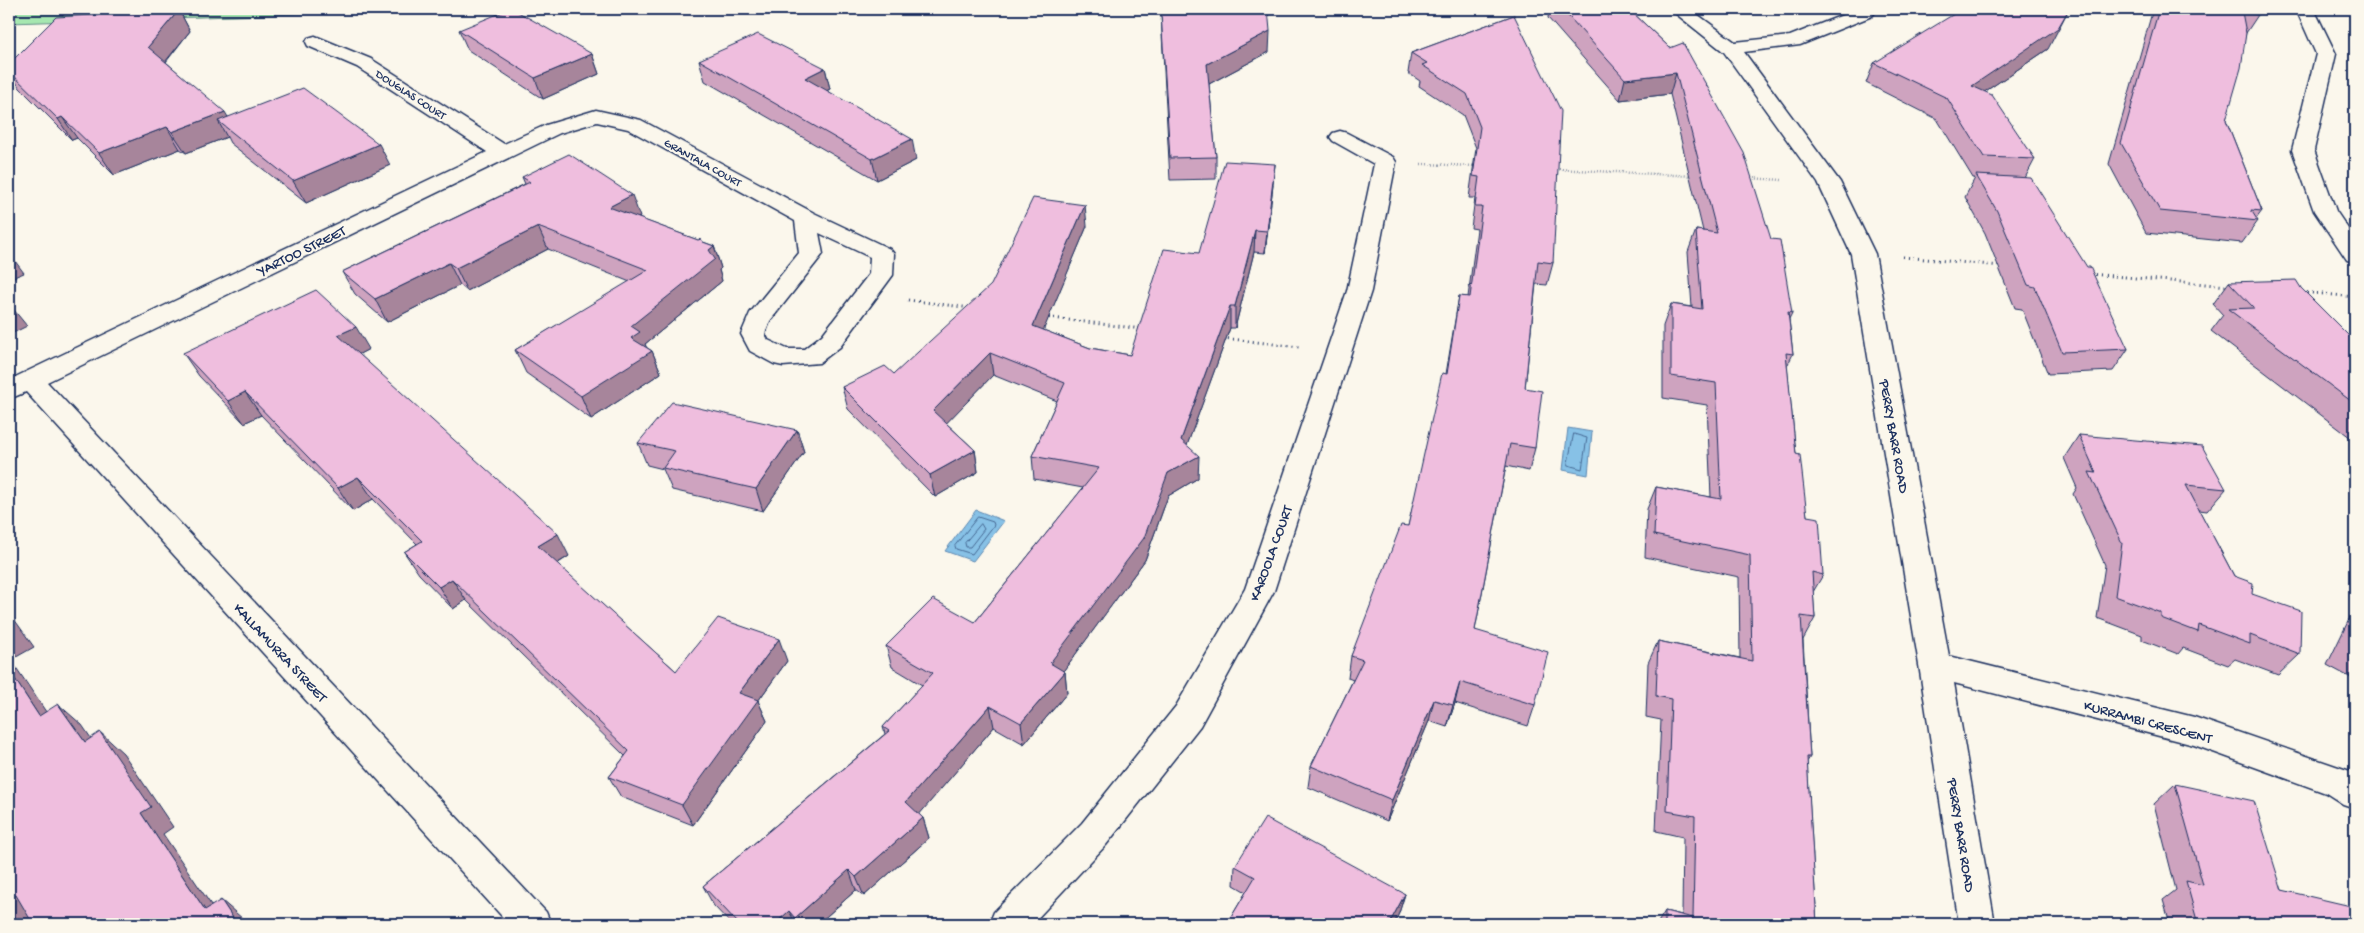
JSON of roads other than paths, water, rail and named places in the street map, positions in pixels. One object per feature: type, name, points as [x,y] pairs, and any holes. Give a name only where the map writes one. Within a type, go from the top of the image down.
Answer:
[{"type":"street","name":"PERRY BARR ROAD","points":[[1679,9],[1731,48],[1829,182],[1863,254],[1935,665],[1976,924]]},
{"type":"street","points":[[1731,48],[1792,41],[1866,12],[1869,9]]},
{"type":"street","points":[[2305,9],[2326,54],[2303,150],[2325,212],[2355,255]]},
{"type":"street","name":"DOUGLAS COURT","points":[[315,42],[364,63],[503,153]]},
{"type":"street","name":"YARTOO STREET","points":[[19,385],[553,129],[596,116]]},
{"type":"street","name":"GRANTALA COURT","points":[[596,116],[634,124],[806,218],[882,254],[881,275],[831,341],[810,356],[783,358],[759,345],[753,334],[759,320],[811,254],[806,218]]},
{"type":"street","name":"KAROOLA COURT","points":[[1006,924],[1094,834],[1188,716],[1260,592],[1359,291],[1385,162],[1340,137]]},
{"type":"street","name":"KALLAMURRA STREET","points":[[19,385],[533,924]]},
{"type":"street","name":"KURRAMBI CRESCENT","points":[[1935,665],[2194,731],[2338,782],[2355,792]]},
{"type":"water","points":[[1568,428],[1592,432],[1588,475],[1563,470]]},
{"type":"water","points":[[976,510],[1004,521],[973,561],[945,551]]}]
